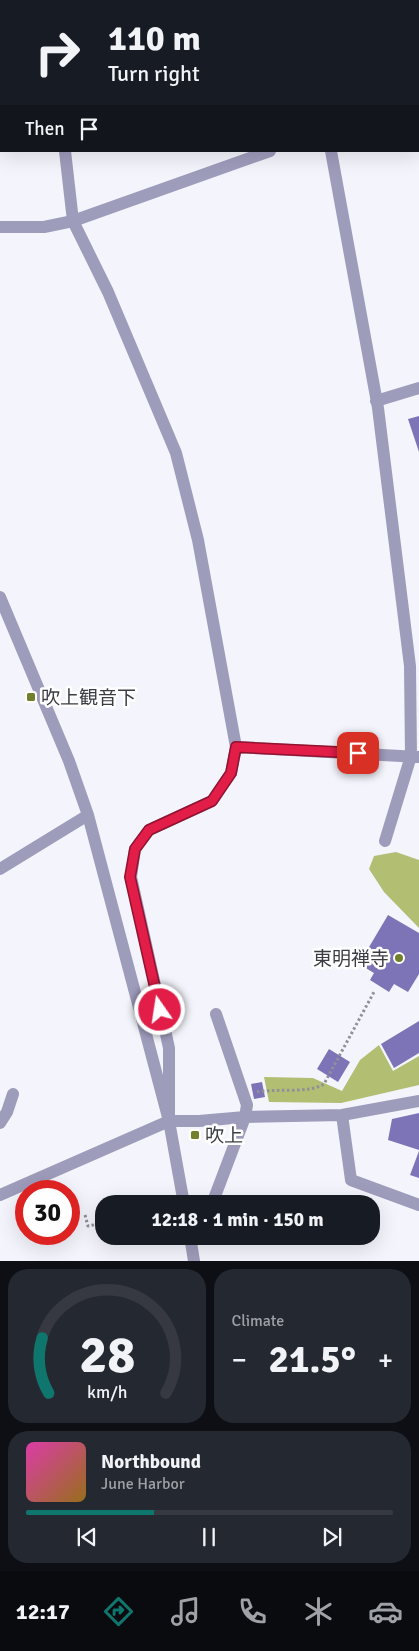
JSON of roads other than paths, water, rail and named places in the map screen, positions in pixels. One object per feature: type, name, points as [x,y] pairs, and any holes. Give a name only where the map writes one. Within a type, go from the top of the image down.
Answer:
[{"type":"street","points":[[65,152],[73,221],[108,292],[176,453],[198,540],[236,747],[231,773],[212,801],[149,830],[135,849],[130,877],[169,1048],[168,1121]]},
{"type":"street","points":[[0,227],[44,227],[73,221],[267,152]]},
{"type":"street","points":[[331,152],[376,402],[410,666],[415,757],[385,841]]},
{"type":"street","points":[[376,402],[419,388]]},
{"type":"street","points":[[0,597],[69,761],[88,815],[168,1121],[182,1195]]},
{"type":"street","points":[[236,747],[415,757]]},
{"type":"street","points":[[0,869],[88,815]]},
{"type":"street","points":[[215,1195],[245,1117],[247,1105],[216,1014]]},
{"type":"street","points":[[0,1123],[8,1112],[13,1094]]},
{"type":"street","points":[[0,1195],[168,1121],[199,1121],[245,1117],[342,1116],[419,1101]]},
{"type":"street","points":[[342,1116],[351,1180],[419,1205]]},
{"type":"street","points":[[191,1245],[194,1261]]},
{"type":"place","name":"吹上観音下","points":[[31,697]]},
{"type":"place","name":"東明禅寺","points":[[399,958]]},
{"type":"place","name":"吹上","points":[[195,1135]]}]
